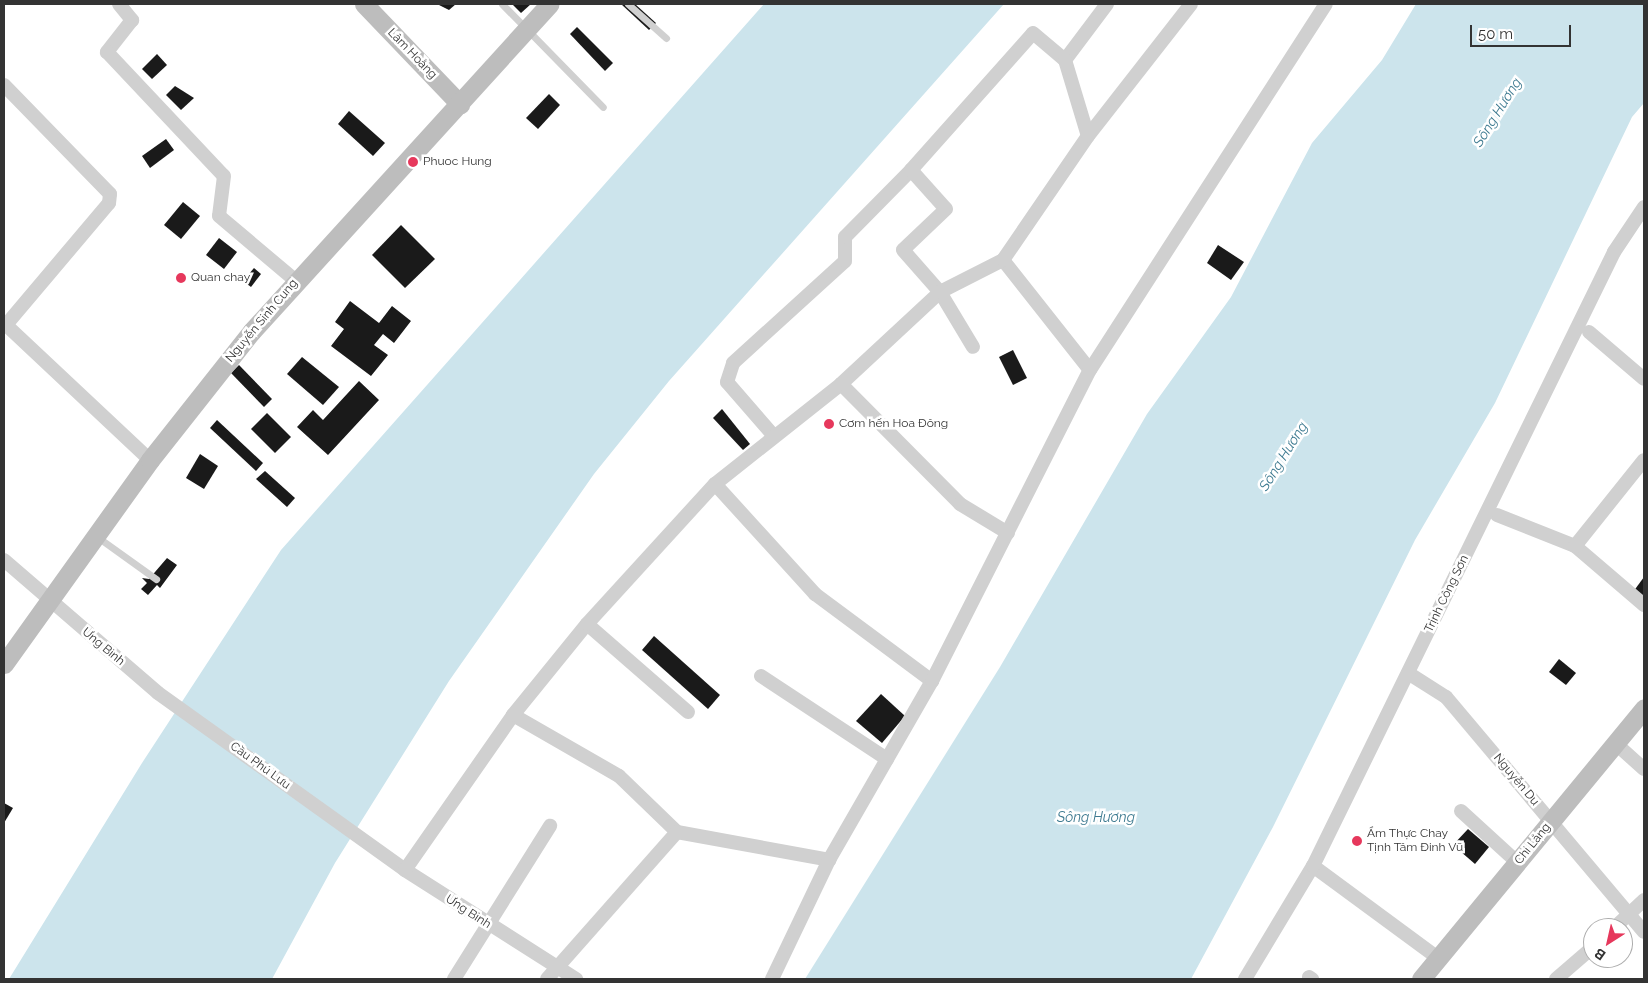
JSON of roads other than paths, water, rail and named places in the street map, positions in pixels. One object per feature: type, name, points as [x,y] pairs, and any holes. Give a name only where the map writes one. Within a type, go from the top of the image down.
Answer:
[{"type":"main road","name":"Lâm Hoằng","points":[[364,4],[460,104]]},
{"type":"main road","name":"Nguyễn Sinh Cung","points":[[4,664],[150,460],[296,281],[550,4]]},
{"type":"main road","name":"Chi Lăng","points":[[1420,979],[1518,863],[1644,708]]},
{"type":"street","points":[[119,4],[132,20],[107,52],[224,176],[219,216],[296,281]]},
{"type":"street","points":[[1065,60],[1107,4]]},
{"type":"street","points":[[405,870],[513,715],[587,624],[715,484],[840,384],[940,292],[1003,260],[1088,136],[1192,4]]},
{"type":"street","points":[[772,979],[829,860],[932,681],[1090,370],[1326,4]]},
{"type":"street","points":[[773,436],[727,382],[733,363],[845,261],[845,237],[911,170],[1034,33],[1065,60],[1088,136]]},
{"type":"street","points":[[4,85],[110,194],[108,203],[5,324],[150,460]]},
{"type":"street","points":[[911,170],[946,209],[903,250],[940,292],[973,347]]},
{"type":"street","name":"Trịnh Công Sơn","points":[[1246,979],[1313,866],[1614,252],[1644,208]]},
{"type":"street","points":[[1003,260],[1090,370]]},
{"type":"street","points":[[1589,332],[1644,379]]},
{"type":"street","points":[[840,384],[960,504],[1008,534]]},
{"type":"street","points":[[1575,546],[1644,460]]},
{"type":"street","points":[[715,484],[815,594],[932,681]]},
{"type":"street","points":[[1497,515],[1575,546],[1644,605]]},
{"type":"street","name":"Ưng Bình","points":[[4,560],[49,601],[158,693]]},
{"type":"street","points":[[587,624],[688,712]]},
{"type":"street","name":"Nguyễn Du","points":[[1408,673],[1446,697],[1644,932]]},
{"type":"street","points":[[761,676],[887,759]]},
{"type":"street","name":"Cầu Phú Lưu","points":[[158,693],[362,840]]},
{"type":"street","points":[[513,715],[619,776],[677,832],[829,860]]},
{"type":"street","points":[[1615,743],[1644,769]]},
{"type":"street","points":[[1461,811],[1518,863]]},
{"type":"street","points":[[454,979],[550,826]]},
{"type":"street","points":[[547,979],[677,832]]},
{"type":"street","name":"Ưng Bình","points":[[362,840],[487,925],[559,966],[576,979]]},
{"type":"street","points":[[1313,866],[1438,958]]},
{"type":"street","points":[[1625,918],[1644,900]]},
{"type":"street","points":[[1560,978],[1583,956]]},
{"type":"lane","points":[[502,4],[603,107]]},
{"type":"lane","points":[[628,4],[666,38]]},
{"type":"lane","points":[[96,535],[156,579]]},
{"type":"water","points":[[764,4],[1004,4],[669,381],[594,474],[449,681],[335,863],[272,979],[9,979],[142,763],[281,550]]},
{"type":"water","name":"Sông Hương","points":[[1416,4],[1644,4],[1644,103],[1632,117],[1495,403],[1415,540],[1273,827],[1191,979],[805,979],[1000,667],[1147,414],[1231,297],[1312,143],[1382,60]]},
{"type":"place","name":"Phuoc Hung","points":[[413,162]]},
{"type":"place","name":"Quan chay","points":[[181,278]]},
{"type":"place","name":"Cơm hến Hoa Đông","points":[[829,424]]},
{"type":"place","name":"Ẩm Thực Chay Tịnh Tâm Đinh Vũ","points":[[1357,841]]}]
